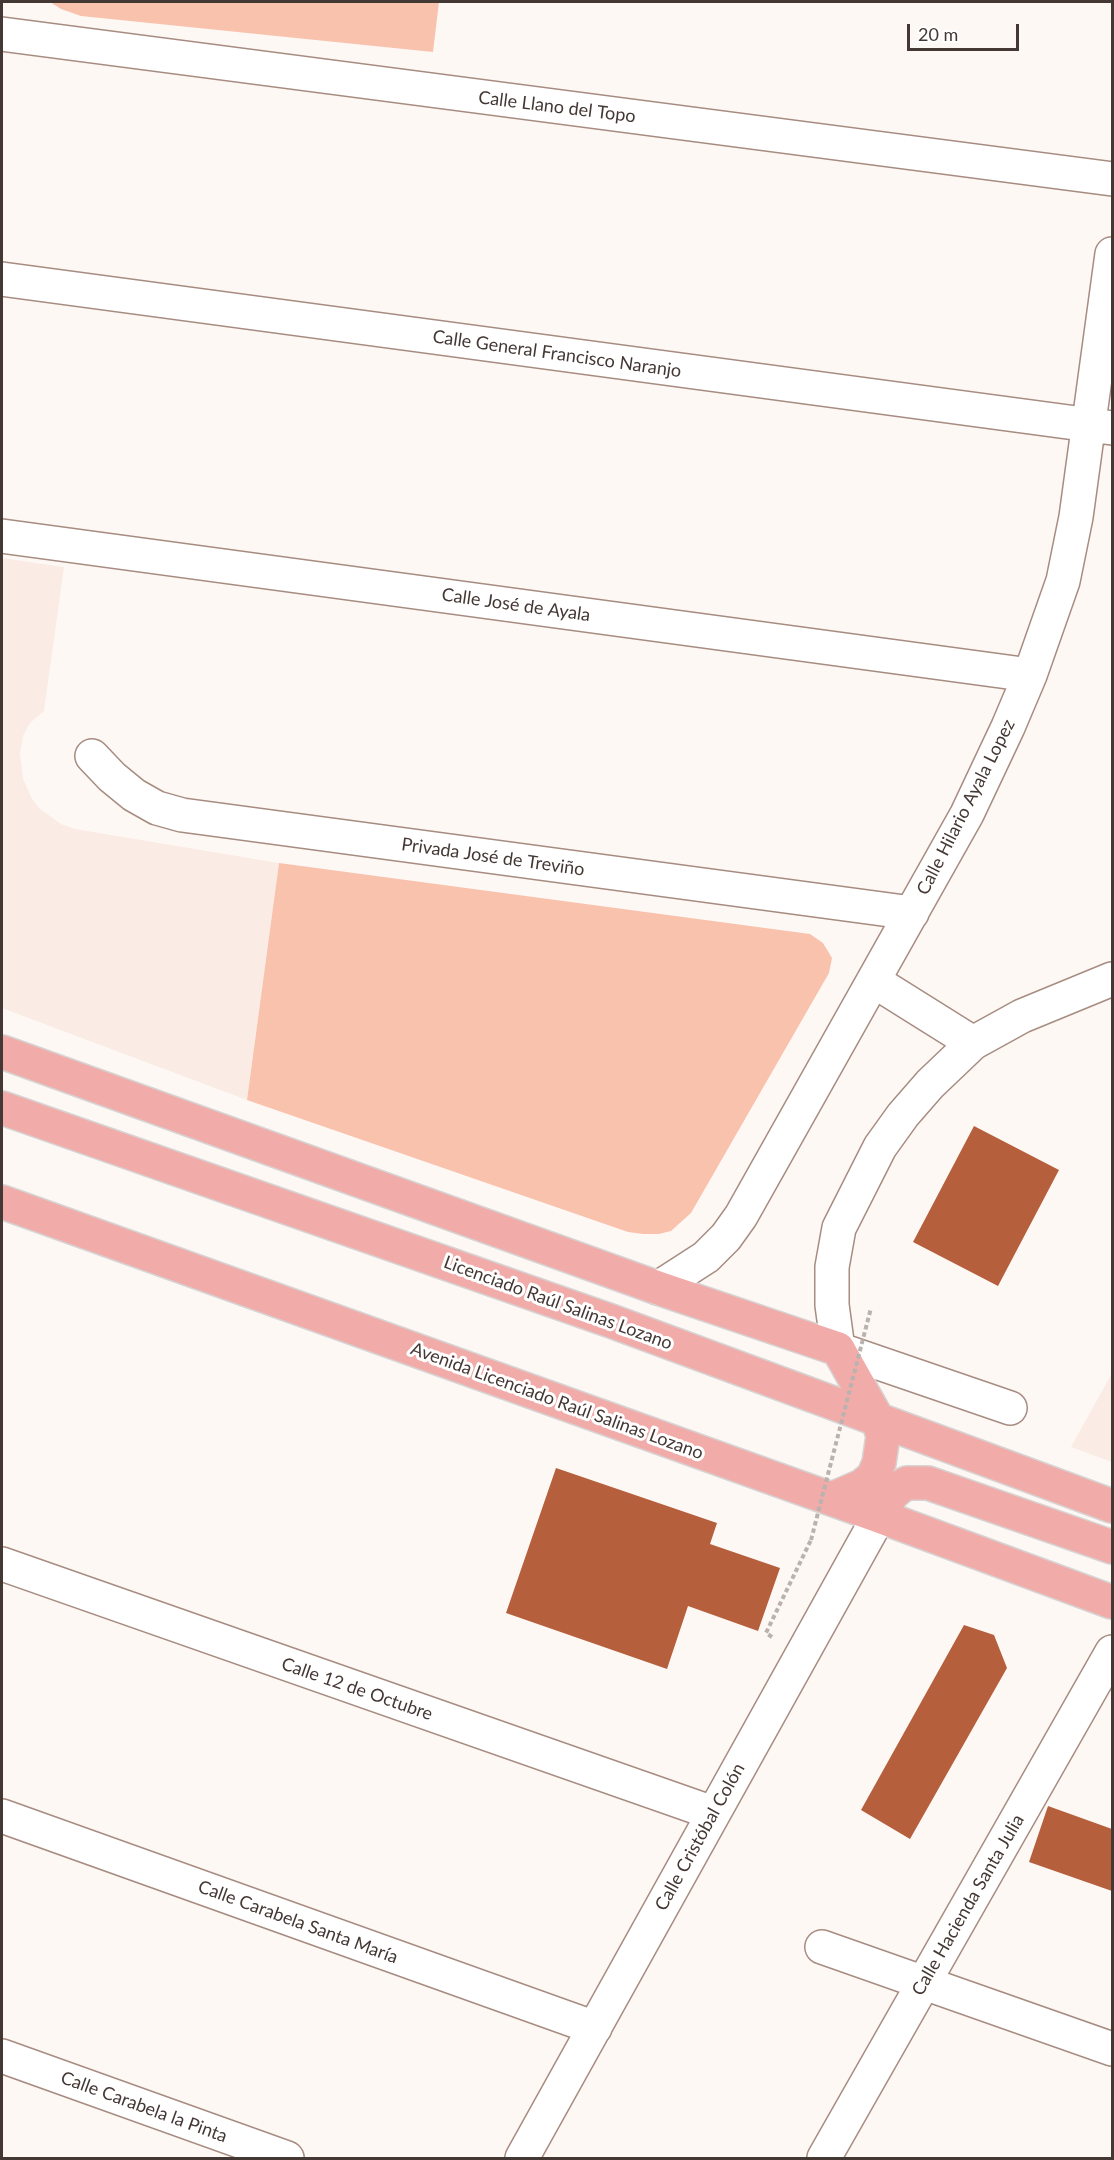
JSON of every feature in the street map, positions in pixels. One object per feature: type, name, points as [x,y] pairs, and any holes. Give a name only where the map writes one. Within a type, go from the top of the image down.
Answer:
[{"type":"main road","points":[[2,1052],[658,1288],[838,1349],[878,1420],[883,1436],[879,1463],[873,1477],[862,1486],[832,1499]]},
{"type":"main road","name":"Licenciado Raúl Salinas Lozano","points":[[2,1108],[611,1321],[1113,1506]]},
{"type":"main road","name":"Avenida Licenciado Raúl Salinas Lozano","points":[[4,1209],[832,1499],[1113,1602]]},
{"type":"main road","points":[[879,1516],[892,1494],[900,1487],[907,1483],[928,1483],[1113,1547]]},
{"type":"street","name":"Calle Llano del Topo","points":[[2,34],[1113,179]]},
{"type":"street","name":"Calle Hilario Ayala Lopez","points":[[658,1288],[706,1257],[726,1237],[741,1216],[967,814],[1030,675],[1063,581],[1076,517],[1101,427],[1113,254]]},
{"type":"street","name":"Calle General Francisco Naranjo","points":[[2,279],[1101,427]]},
{"type":"street","name":"Calle José de Ayala","points":[[2,536],[1030,675]]},
{"type":"street","name":"Privada José de Treviño","points":[[92,756],[134,795],[157,808],[182,816],[912,913]]},
{"type":"street","points":[[1010,1408],[838,1349],[832,1305],[832,1267],[839,1228],[880,1147],[903,1115],[930,1084],[973,1043],[1022,1016],[1113,979]]},
{"type":"street","points":[[874,981],[973,1043]]},
{"type":"street","name":"Calle Cristóbal Colón","points":[[522,2158],[879,1516]]},
{"type":"street","name":"Calle 12 de Octubre","points":[[2,1564],[713,1813]]},
{"type":"street","name":"Calle Hacienda Santa Julia","points":[[824,2158],[924,1983],[1050,1785],[1113,1652]]},
{"type":"street","name":"Calle Carabela Santa María","points":[[2,1816],[595,2028]]},
{"type":"street","points":[[822,1947],[1113,2049]]},
{"type":"street","name":"Calle Carabela la Pinta","points":[[2,2056],[287,2158]]},
{"type":"path","points":[[766,1633],[811,1540],[871,1308]]},
{"type":"shaded area","points":[[50,2],[439,2],[433,52],[81,16],[61,9]]},
{"type":"shaded area","points":[[2,558],[64,567],[44,711],[30,723],[26,730],[20,754],[23,779],[39,808],[61,824],[75,829],[279,863],[247,1100],[2,1008]]},
{"type":"shaded area","points":[[279,863],[810,934],[823,943],[832,958],[829,973],[691,1213],[671,1231],[659,1234],[628,1232],[247,1100]]},
{"type":"shaded area","points":[[1112,1373],[1112,1462],[1071,1447]]},
{"type":"building","points":[[974,1126],[1059,1170],[998,1286],[913,1242]]},
{"type":"building","points":[[556,1468],[717,1523],[710,1544],[780,1568],[758,1631],[688,1606],[667,1669],[506,1613]]},
{"type":"building","points":[[964,1625],[994,1635],[1007,1668],[910,1839],[861,1810]]},
{"type":"building","points":[[1048,1806],[1112,1829],[1112,1891],[1029,1862]]}]
